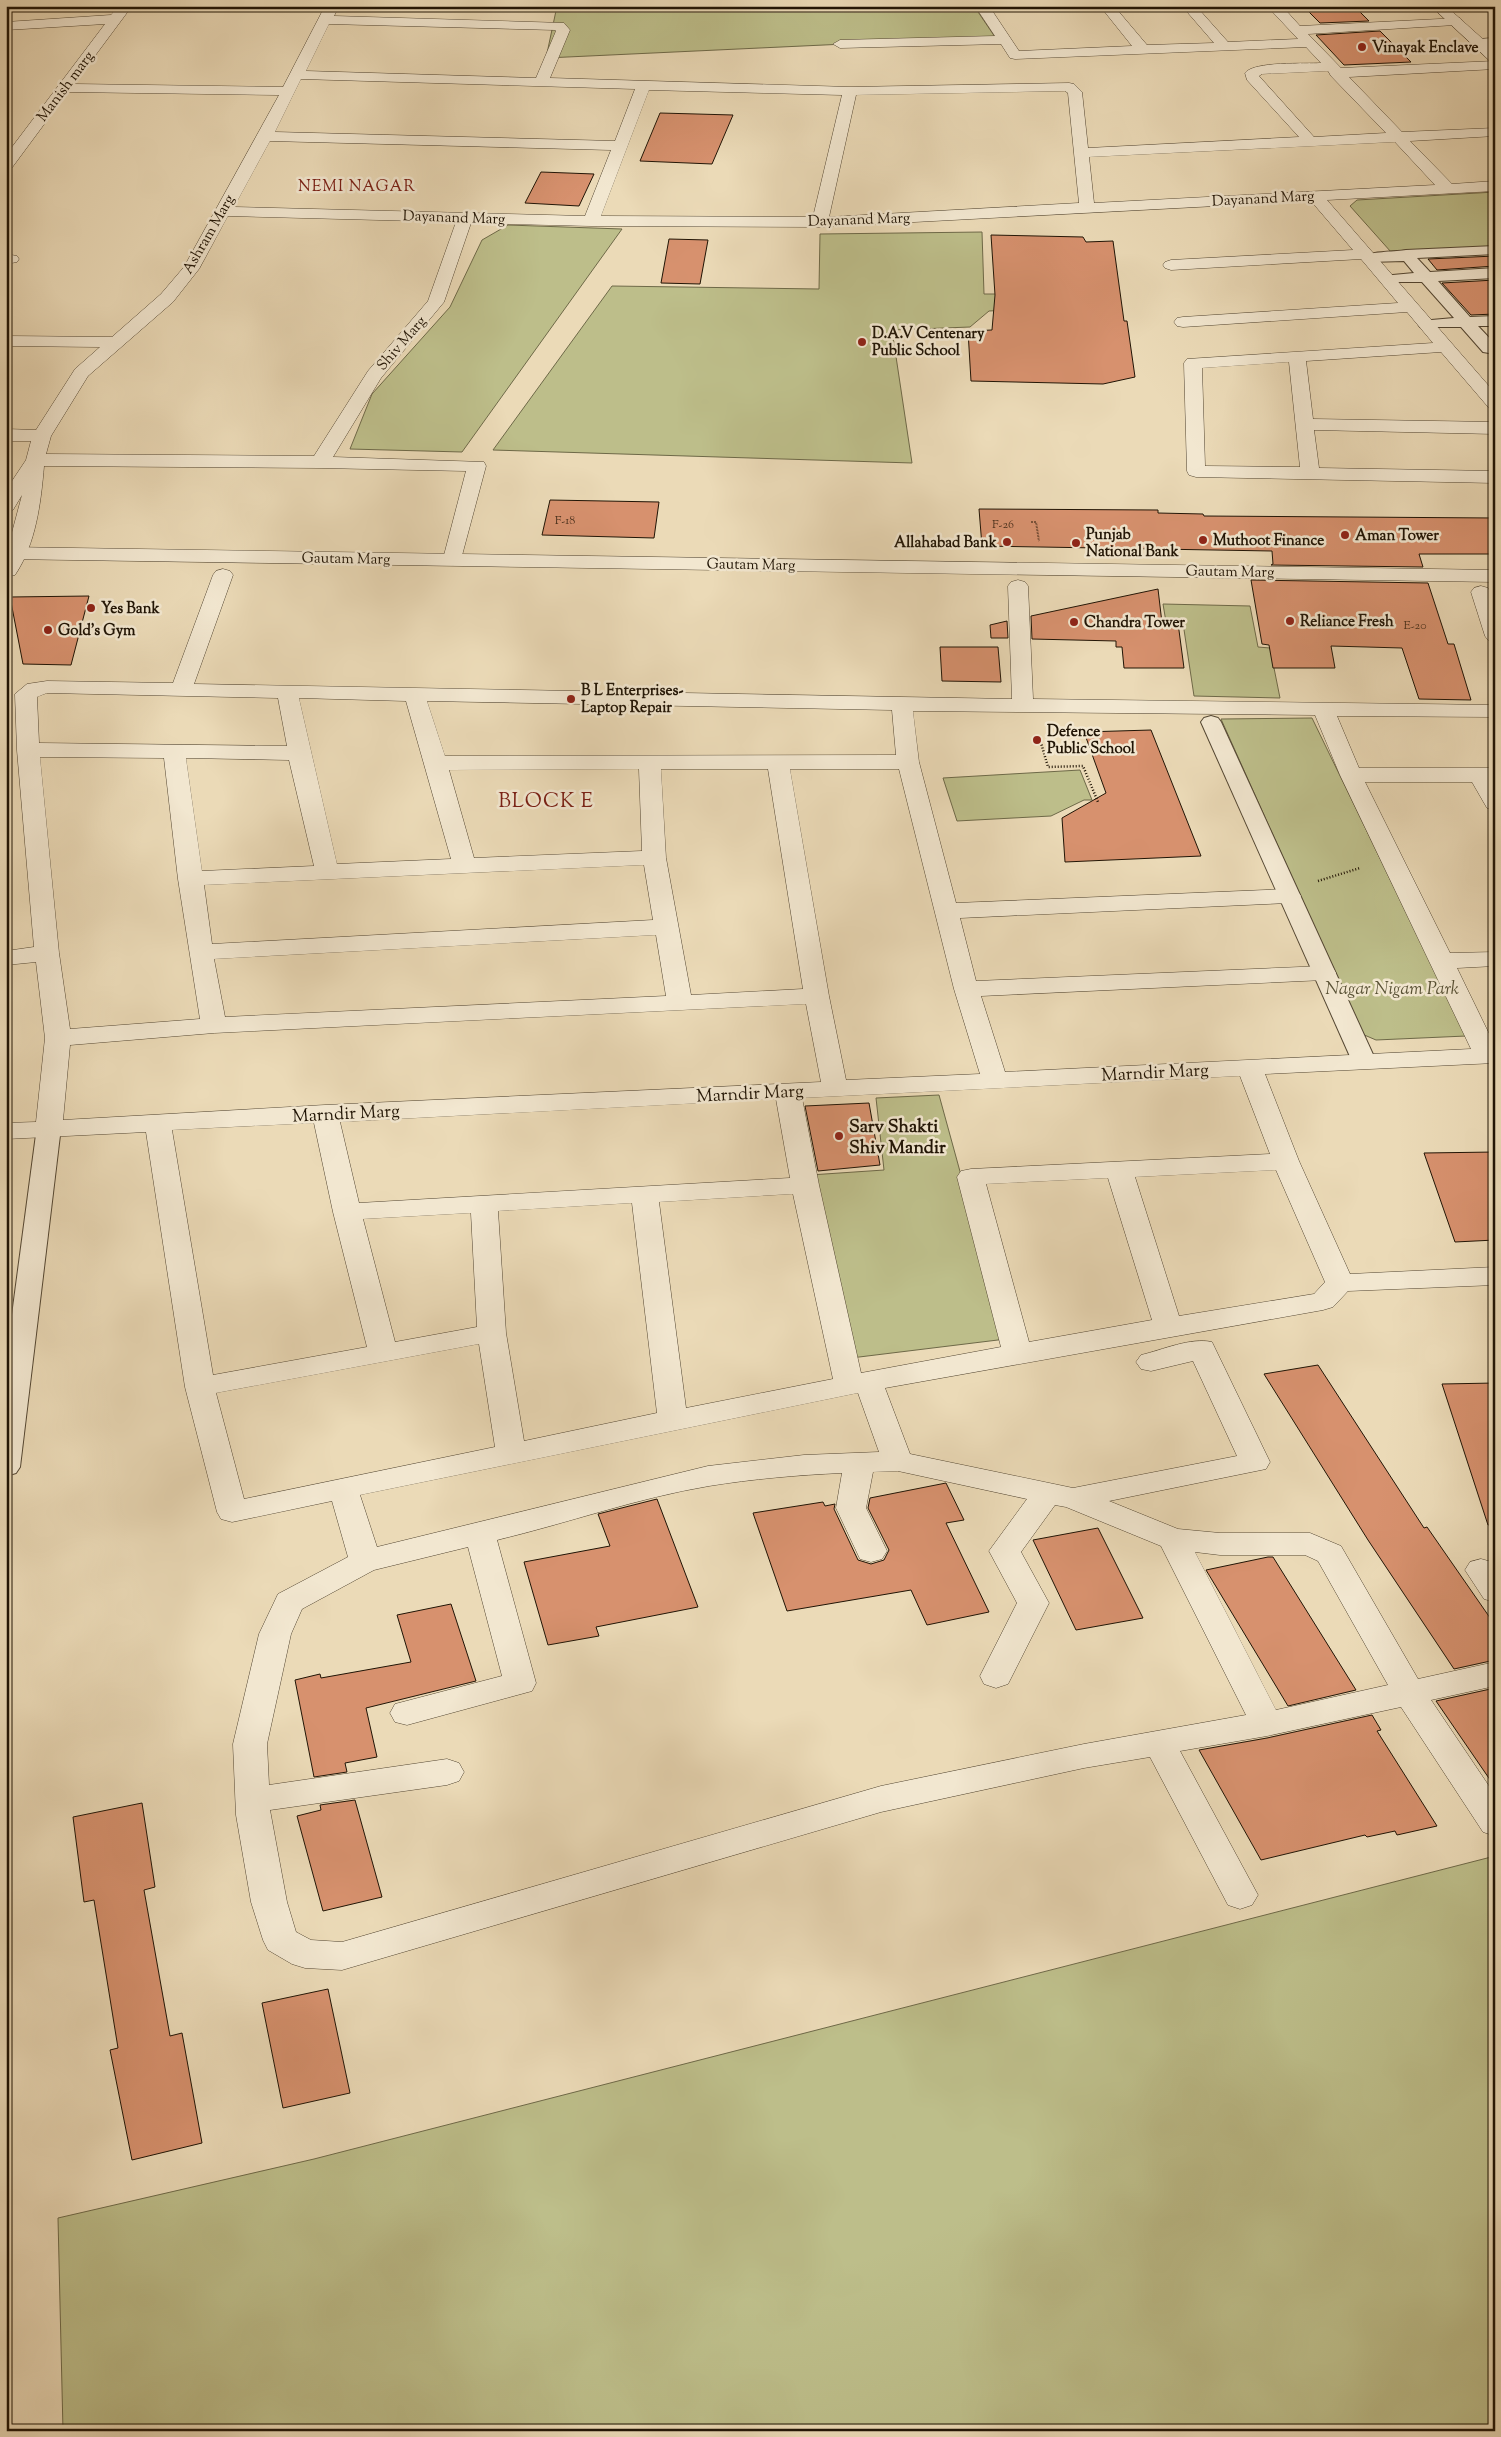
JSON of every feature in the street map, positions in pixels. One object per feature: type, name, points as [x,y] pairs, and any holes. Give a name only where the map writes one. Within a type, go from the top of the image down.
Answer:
[{"type":"street","name":"Manish marg","points":[[6,166],[125,6]]},
{"type":"street","name":"Ashram Marg","points":[[9,562],[31,504],[36,460],[42,436],[81,373],[167,298],[191,269],[265,136],[332,6]]},
{"type":"street","points":[[982,6],[1015,55],[1023,87]]},
{"type":"street","points":[[1107,6],[1142,50]]},
{"type":"street","points":[[1189,6],[1224,46]]},
{"type":"street","points":[[1274,6],[1447,188]]},
{"type":"street","points":[[1438,6],[1495,58]]},
{"type":"street","points":[[6,26],[115,19]]},
{"type":"street","points":[[324,20],[558,26],[563,30],[541,82]]},
{"type":"street","points":[[1297,30],[1455,22]]},
{"type":"street","points":[[840,44],[1006,40]]},
{"type":"street","points":[[1479,43],[1495,42]]},
{"type":"street","points":[[1015,55],[1309,43]]},
{"type":"street","points":[[1309,140],[1252,77],[1252,73],[1261,70],[1333,70],[1495,65]]},
{"type":"street","points":[[295,75],[850,90],[1069,87],[1075,92],[1083,153],[1087,208]]},
{"type":"street","points":[[591,221],[644,85]]},
{"type":"street","points":[[63,88],[287,91]]},
{"type":"street","points":[[820,222],[850,90]]},
{"type":"street","points":[[1083,153],[1495,132]]},
{"type":"street","points":[[265,136],[620,146]]},
{"type":"street","name":"Dayanand Marg","points":[[222,211],[591,221],[820,222],[1495,186]]},
{"type":"street","points":[[1315,196],[1495,404]]},
{"type":"street","name":"Shiv Marg","points":[[320,462],[374,374],[436,302],[465,218]]},
{"type":"street","points":[[1171,265],[1367,256]]},
{"type":"street","points":[[1183,322],[1411,307]]},
{"type":"street","points":[[6,341],[115,342]]},
{"type":"street","points":[[1445,347],[1193,364],[1196,471],[1495,477]]},
{"type":"street","points":[[1297,358],[1310,474]]},
{"type":"street","points":[[1305,424],[1495,428]]},
{"type":"street","points":[[6,435],[42,436]]},
{"type":"street","points":[[36,460],[320,462],[477,466],[453,560]]},
{"type":"street","name":"Ashram Marg","points":[[6,506],[36,460]]},
{"type":"street","name":"Gautam Marg","points":[[9,562],[453,560],[1495,576]]},
{"type":"street","name":"Gautam Marg","points":[[9,562],[223,575],[1488,592]]},
{"type":"street","points":[[182,688],[223,575]]},
{"type":"street","points":[[1018,586],[1030,711]]},
{"type":"street","points":[[1488,592],[1495,636]]},
{"type":"street","points":[[49,1128],[58,1038],[47,953],[28,750],[26,694],[35,689],[47,686],[414,693],[902,704],[1030,711],[1323,709],[1495,711]]},
{"type":"street","points":[[288,691],[299,753],[327,871]]},
{"type":"street","points":[[414,693],[436,763],[464,865]]},
{"type":"street","points":[[902,704],[908,762],[966,989],[995,1080]]},
{"type":"street","points":[[1323,709],[1351,775],[1491,1056]]},
{"type":"street","points":[[28,750],[299,753]]},
{"type":"street","points":[[174,752],[190,879],[214,1025]]},
{"type":"street","points":[[778,762],[817,996],[836,1088]]},
{"type":"street","points":[[436,763],[908,762]]},
{"type":"street","points":[[650,763],[654,858],[680,1003]]},
{"type":"street","points":[[1351,775],[1487,774],[1495,804]]},
{"type":"street","points":[[190,879],[327,871],[654,858]]},
{"type":"street","points":[[946,911],[1289,896]]},
{"type":"street","points":[[201,952],[665,927]]},
{"type":"street","points":[[6,958],[47,953]]},
{"type":"street","points":[[1442,961],[1495,959]]},
{"type":"street","points":[[966,989],[1324,973]]},
{"type":"street","points":[[58,1038],[214,1025],[817,996]]},
{"type":"street","name":"Marndir Marg","points":[[6,1131],[158,1124],[325,1113],[1491,1056]]},
{"type":"street","points":[[1250,1068],[1286,1161],[1340,1283]]},
{"type":"street","points":[[788,1091],[805,1185],[859,1383],[898,1461]]},
{"type":"street","points":[[325,1113],[347,1212],[383,1353]]},
{"type":"street","points":[[158,1124],[200,1387],[232,1512],[673,1419],[859,1383],[1168,1326],[1323,1301],[1340,1283],[1495,1276]]},
{"type":"street","points":[[1017,1353],[971,1177],[1286,1161]]},
{"type":"street","points":[[1119,1170],[1168,1326]]},
{"type":"street","points":[[347,1212],[484,1206],[644,1193],[805,1185]]},
{"type":"street","points":[[644,1193],[673,1419]]},
{"type":"street","points":[[484,1206],[492,1333],[511,1453]]},
{"type":"street","points":[[200,1387],[492,1333]]},
{"type":"street","points":[[996,1676],[1033,1603],[1006,1551],[1060,1495],[1256,1462],[1202,1349],[1151,1362]]},
{"type":"street","points":[[1495,1674],[1409,1693],[1267,1724],[1084,1756],[881,1799],[342,1956],[305,1954],[281,1940],[269,1902],[253,1815],[250,1744],[275,1634],[289,1602],[364,1561],[480,1534],[568,1509],[708,1476],[804,1465],[898,1461],[1060,1495],[1173,1539],[1220,1544],[1310,1544],[1330,1554],[1409,1693],[1495,1823]]},
{"type":"street","points":[[859,1463],[851,1508],[871,1551]]},
{"type":"street","points":[[343,1488],[364,1561]]},
{"type":"street","points":[[407,1713],[520,1684],[480,1534]]},
{"type":"street","points":[[1173,1539],[1267,1724]]},
{"type":"street","points":[[1159,1743],[1240,1895]]},
{"type":"street","points":[[252,1800],[447,1772]]},
{"type":"lane","points":[[1408,256],[1406,254],[1495,250]]},
{"type":"lane","points":[[1367,256],[1408,256],[1489,349],[1495,349]]},
{"type":"lane","points":[[1387,279],[1495,273]]},
{"type":"lane","points":[[1426,324],[1495,320]]},
{"type":"lane","points":[[1211,722],[1364,1061]]},
{"type":"lane","points":[[6,1467],[49,1128]]},
{"type":"path","points":[[1030,711],[1048,767],[1083,766],[1098,802]]},
{"type":"path","points":[[1310,883],[1392,859]]},
{"type":"green space","points":[[557,6],[974,6],[995,37],[546,58]]},
{"type":"green space","points":[[1495,192],[1495,247],[1391,252],[1350,206],[1357,200]]},
{"type":"green space","points":[[508,225],[622,229],[462,452],[350,449],[372,394],[450,307],[482,240]]},
{"type":"green space","points":[[982,232],[984,294],[1005,294],[1008,310],[989,311],[970,327],[892,330],[912,463],[493,450],[612,286],[819,289],[820,234]]},
{"type":"green space","points":[[1163,604],[1250,606],[1258,647],[1270,648],[1280,698],[1194,696],[1183,623],[1166,622]]},
{"type":"green space","name":"Nagar Nigam Park","points":[[1312,718],[1466,1036],[1376,1040],[1362,1034],[1221,719]]},
{"type":"green space","points":[[1080,770],[1092,800],[1084,800],[1051,816],[957,821],[943,778]]},
{"type":"green space","points":[[939,1095],[1006,1339],[851,1358],[810,1175],[884,1170],[876,1098]]},
{"type":"green space","points":[[1495,1856],[1495,2431],[63,2431],[58,2218],[314,2159]]},
{"type":"building","points":[[1303,6],[1354,6],[1369,21],[1320,23]]},
{"type":"building","name":"Vinayak Enclave","points":[[1380,31],[1411,62],[1344,65],[1316,35]]},
{"type":"building","points":[[660,113],[733,115],[712,164],[640,161]]},
{"type":"building","points":[[541,172],[594,174],[579,206],[525,203]]},
{"type":"building","points":[[991,235],[1083,237],[1086,242],[1113,241],[1124,321],[1127,321],[1135,377],[1103,384],[971,381],[968,331],[992,330],[995,295]]},
{"type":"building","points":[[669,239],[708,240],[700,284],[661,283]]},
{"type":"building","points":[[1495,256],[1495,266],[1437,270],[1428,259]]},
{"type":"building","points":[[1495,280],[1495,314],[1471,315],[1442,283]]},
{"type":"building","points":[[550,500],[659,502],[654,538],[542,535]]},
{"type":"building","points":[[979,509],[1158,510],[1158,513],[1203,514],[1204,516],[1495,518],[1495,554],[1419,554],[1423,567],[1271,565],[1273,564],[1272,551],[982,546]]},
{"type":"building","points":[[1251,580],[1428,583],[1448,644],[1454,644],[1471,700],[1419,699],[1402,648],[1331,646],[1335,668],[1273,668],[1269,645],[1262,644]]},
{"type":"building","points":[[1158,589],[1162,623],[1178,623],[1184,668],[1124,668],[1122,647],[1116,647],[1116,641],[1032,639],[1031,616]]},
{"type":"building","name":"Gold's Gym","points":[[89,596],[71,665],[23,664],[10,597]]},
{"type":"building","points":[[1007,621],[1008,638],[991,638],[990,625]]},
{"type":"building","points":[[940,647],[998,647],[1001,682],[942,681]]},
{"type":"building","points":[[1151,730],[1201,856],[1065,862],[1062,818],[1106,793],[1084,732]]},
{"type":"building","name":"Sarv Shakti Shiv Mandir","points":[[869,1103],[880,1165],[818,1171],[805,1106]]},
{"type":"building","points":[[1495,1152],[1495,1240],[1455,1242],[1424,1153]]},
{"type":"building","points":[[1318,1365],[1424,1528],[1427,1527],[1495,1625],[1495,1660],[1454,1669],[1368,1540],[1264,1374]]},
{"type":"building","points":[[1495,1383],[1495,1524],[1488,1525],[1442,1384]]},
{"type":"building","points":[[946,1483],[964,1520],[946,1523],[989,1612],[927,1625],[911,1590],[787,1611],[753,1513],[823,1502],[825,1506],[835,1504],[834,1509],[858,1560],[871,1564],[884,1560],[889,1550],[868,1508],[870,1498]]},
{"type":"building","points":[[657,1499],[698,1607],[596,1627],[599,1636],[548,1645],[524,1562],[610,1546],[598,1514]]},
{"type":"building","points":[[1098,1528],[1143,1618],[1076,1630],[1033,1540]]},
{"type":"building","points":[[1273,1557],[1356,1690],[1288,1706],[1206,1570]]},
{"type":"building","points":[[451,1604],[476,1681],[366,1708],[377,1757],[345,1763],[347,1772],[314,1777],[295,1680],[320,1674],[321,1678],[411,1662],[397,1615]]},
{"type":"building","points":[[1495,1688],[1495,1787],[1436,1701]]},
{"type":"building","points":[[1372,1715],[1381,1730],[1377,1731],[1437,1826],[1397,1835],[1395,1831],[1367,1837],[1365,1835],[1261,1860],[1199,1750],[1267,1738]]},
{"type":"building","points":[[355,1800],[382,1897],[323,1911],[297,1816],[321,1810],[320,1805]]},
{"type":"building","points":[[142,1803],[155,1887],[144,1890],[170,2036],[182,2033],[202,2143],[132,2160],[110,2050],[118,2048],[94,1900],[84,1902],[73,1817]]},
{"type":"building","points":[[328,1989],[350,2093],[283,2108],[262,2003]]},
{"type":"place","name":"Vinayak Enclave","points":[[1362,47]]},
{"type":"place","name":"D.A.V Centenary Public School","points":[[862,342]]},
{"type":"place","name":"Aman Tower","points":[[1345,535]]},
{"type":"place","name":"Muthoot Finance","points":[[1203,540]]},
{"type":"place","name":"Allahabad Bank","points":[[1007,542]]},
{"type":"place","name":"Punjab National Bank","points":[[1076,543]]},
{"type":"place","name":"Yes Bank","points":[[91,608]]},
{"type":"place","name":"Reliance Fresh","points":[[1290,621]]},
{"type":"place","name":"Chandra Tower","points":[[1074,622]]},
{"type":"place","name":"Gold's Gym","points":[[48,630]]},
{"type":"place","name":"B L Enterprises- Laptop Repair","points":[[571,699]]},
{"type":"place","name":"Defence Public School","points":[[1037,740]]},
{"type":"place","name":"Sarv Shakti Shiv Mandir","points":[[839,1136]]},
{"type":"district","name":"NEMI NAGAR","points":[[357,185]]},
{"type":"district","name":"BLOCK E","points":[[546,800]]}]
